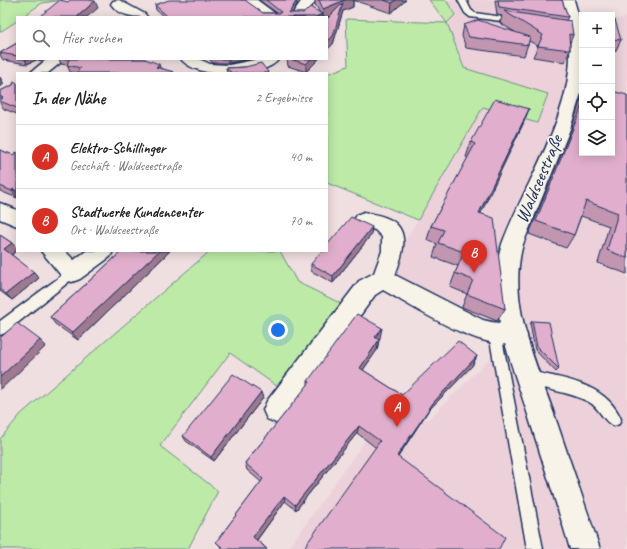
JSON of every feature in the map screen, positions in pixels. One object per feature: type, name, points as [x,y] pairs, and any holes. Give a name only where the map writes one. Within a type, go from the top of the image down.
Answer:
[{"type":"street","points":[[248,0],[272,16]]},
{"type":"street","points":[[297,16],[309,0]]},
{"type":"street","name":"Waldseestraße","points":[[567,0],[571,29],[578,53],[577,71],[571,102],[510,252],[507,270],[505,334],[528,377],[585,549]]},
{"type":"street","points":[[117,6],[138,16]]},
{"type":"street","points":[[39,72],[56,60]]},
{"type":"street","points":[[194,65],[219,70],[244,70],[263,64],[269,60]]},
{"type":"street","points":[[0,212],[16,218]]},
{"type":"street","points":[[276,410],[368,288],[382,279],[394,251],[393,236],[382,225],[364,220]]},
{"type":"street","points":[[53,252],[72,273],[101,252]]},
{"type":"street","points":[[382,279],[478,329],[505,334]]},
{"type":"lane","points":[[462,0],[468,11],[473,16],[521,22]]},
{"type":"lane","points":[[0,329],[72,273]]},
{"type":"lane","points":[[505,334],[535,549]]},
{"type":"lane","points":[[528,377],[576,388],[597,399],[614,419]]},
{"type":"shaded area","points":[[446,0],[567,0],[575,30],[579,29],[579,156],[615,156],[615,19],[627,17],[627,549],[288,549],[366,439],[375,383],[428,420],[489,359],[497,358],[478,329],[382,279],[451,165],[483,107],[537,123],[548,94],[464,68],[447,23],[455,15]]},
{"type":"green space","points":[[0,0],[63,0],[42,3],[23,16],[16,16],[16,22],[0,32]]},
{"type":"green space","points":[[429,0],[446,0],[455,15],[447,23]]},
{"type":"green space","points":[[346,19],[447,23],[464,68],[548,94],[537,123],[483,107],[418,220],[328,183],[328,74],[348,66]]},
{"type":"green space","points":[[209,252],[281,252],[297,282],[352,309],[288,394],[230,353],[160,446],[218,491],[188,549],[0,549],[0,439],[21,414]]},
{"type":"building","points":[[60,0],[68,2],[70,0],[95,1],[78,16],[40,16]]},
{"type":"building","points":[[169,0],[245,0],[263,13],[280,13],[281,12],[266,0],[297,0],[289,13],[304,13],[310,7],[322,14],[317,16],[167,16],[155,5]]},
{"type":"building","points":[[319,0],[345,0],[323,9]]},
{"type":"building","points":[[384,0],[396,0],[392,3]]},
{"type":"building","points":[[498,0],[562,0],[568,17],[499,7]]},
{"type":"building","points":[[343,3],[333,36],[328,41],[328,18]]},
{"type":"building","points":[[504,11],[571,21],[573,35],[569,34],[570,50],[538,46],[543,35]]},
{"type":"building","points":[[478,20],[530,37],[528,45],[469,37],[464,25]]},
{"type":"building","points":[[615,20],[621,40],[615,39]]},
{"type":"building","points":[[16,44],[16,56],[0,53]]},
{"type":"building","points":[[69,60],[148,60],[159,64],[156,67],[174,72],[77,72],[81,68],[67,65]]},
{"type":"building","points":[[293,60],[310,60],[306,64]]},
{"type":"building","points":[[261,63],[268,72],[231,72],[226,68],[245,67]]},
{"type":"building","points":[[14,81],[16,82],[16,108],[0,101],[3,98],[0,96],[0,91],[13,85]]},
{"type":"building","points":[[615,92],[627,95],[627,258],[607,250],[618,213],[586,201],[574,235],[536,221],[579,113],[579,156],[615,156]]},
{"type":"building","points":[[495,99],[529,109],[479,213],[494,218],[505,309],[467,294],[473,280],[455,273],[464,252],[438,243],[444,230],[431,226],[475,144],[471,142]]},
{"type":"building","points":[[0,150],[13,155],[16,153],[16,190],[13,189],[12,191],[0,186]]},
{"type":"building","points":[[351,217],[372,227],[333,276],[311,264],[321,252],[328,252],[328,244]]},
{"type":"building","points":[[0,235],[12,243],[4,249],[34,272],[6,294],[0,289]]},
{"type":"building","points":[[121,252],[158,252],[72,333],[50,317]]},
{"type":"building","points":[[357,314],[382,328],[375,337],[379,340],[360,368],[402,395],[458,341],[477,356],[433,403],[397,456],[505,537],[499,549],[303,549],[380,441],[359,426],[295,505],[284,496],[253,537],[267,549],[224,549],[216,542],[263,479],[245,463],[310,382],[308,381]]},
{"type":"building","points":[[532,321],[549,322],[559,369],[537,347]]},
{"type":"building","points":[[17,323],[40,340],[0,377],[0,338]]},
{"type":"building","points":[[233,374],[261,392],[211,457],[183,436]]},
{"type":"place","name":"Stadtwerke Kundencenter","points":[[474,273]]},
{"type":"place","name":"Elektro-Schillinger","points":[[397,427]]}]
